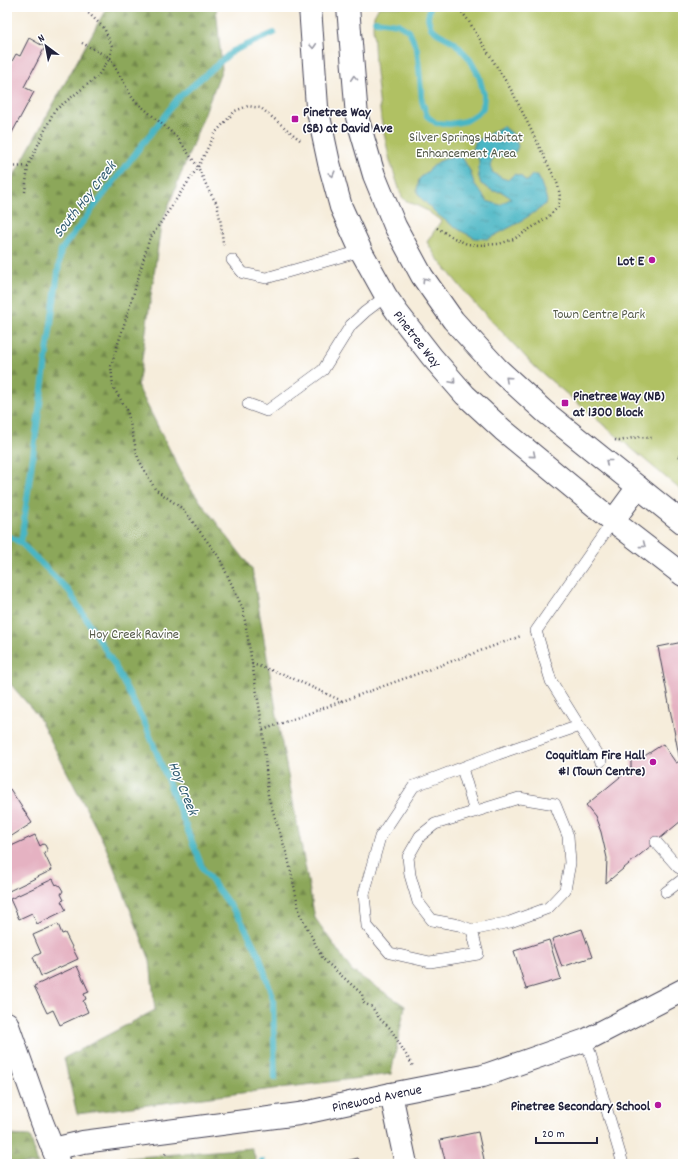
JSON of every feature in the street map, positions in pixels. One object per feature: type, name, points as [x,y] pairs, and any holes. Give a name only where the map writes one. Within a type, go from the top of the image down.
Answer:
[{"type":"main road","name":"Pinetree Way","points":[[310,7],[317,107],[329,163],[341,207],[361,251],[386,296],[432,357],[465,395],[503,430],[612,521],[683,575]]},
{"type":"main road","points":[[348,7],[357,117],[374,175],[396,226],[422,276],[453,320],[497,368],[545,412],[683,523]]},
{"type":"main road","points":[[351,36],[360,7]]},
{"type":"main road","points":[[612,521],[638,487]]},
{"type":"main road","name":"Pinewood Avenue","points":[[56,1156],[83,1142],[299,1114],[483,1076],[586,1040],[683,990]]},
{"type":"main road","points":[[7,1023],[42,1122],[56,1156]]},
{"type":"main road","points":[[391,1094],[406,1164]]},
{"type":"lane","points":[[232,260],[243,273],[266,278],[361,251]]},
{"type":"lane","points":[[248,404],[267,411],[323,370],[351,325],[386,296]]},
{"type":"lane","points":[[600,761],[580,726],[551,681],[536,631],[612,521]]},
{"type":"lane","points":[[472,930],[478,954],[430,962],[390,953],[367,926],[364,894],[380,837],[414,786],[498,754],[580,726]]},
{"type":"lane","points":[[462,768],[474,812]]},
{"type":"lane","points":[[519,798],[555,804],[568,836],[570,864],[565,890],[548,908],[510,922],[472,930],[459,925],[432,920],[418,902],[410,875],[408,857],[420,836],[435,824],[474,812],[519,798]]},
{"type":"lane","points":[[656,842],[683,870]]},
{"type":"lane","points":[[666,892],[683,880]]},
{"type":"lane","points":[[586,1040],[623,1164]]},
{"type":"path","points":[[25,192],[28,166],[54,111],[97,77],[110,58],[112,46],[104,28],[82,7]]},
{"type":"path","points":[[437,228],[468,244],[499,244],[514,239],[547,218],[558,207],[560,197],[558,185],[512,92],[468,20],[458,7]]},
{"type":"path","points":[[82,43],[110,58],[133,99],[177,137],[198,167],[217,204],[222,224],[223,243],[232,260]]},
{"type":"path","points":[[300,140],[261,108],[248,106],[234,111],[216,132],[198,167],[149,240],[111,366],[112,387],[127,410],[138,458],[155,489],[184,509],[219,557],[243,609],[263,730],[268,796],[288,858],[300,914],[323,959],[362,994],[364,1003],[372,1007],[379,1018],[390,1028],[425,1087]]},
{"type":"path","points":[[7,167],[28,166]]},
{"type":"path","points":[[613,439],[619,441],[638,437],[652,438]]},
{"type":"path","points":[[679,456],[683,459]]},
{"type":"path","points":[[263,730],[536,631]]},
{"type":"path","points":[[252,664],[283,674],[343,701]]},
{"type":"path","points":[[158,1164],[169,1149]]},
{"type":"green space","name":"Hoy Creek Ravine","points":[[107,7],[216,7],[222,69],[161,225],[138,387],[187,484],[252,569],[280,733],[315,918],[352,971],[405,1006],[391,1074],[77,1114],[64,1058],[155,1010],[150,960],[105,845],[38,716],[7,680],[7,188]]},
{"type":"green space","name":"Town Centre Park","points":[[379,7],[683,7],[683,492],[536,368],[469,297],[436,257],[427,242],[441,221],[426,210],[405,200],[402,197],[390,161],[381,119],[375,63],[373,26],[374,16]]},
{"type":"green space","points":[[7,1135],[30,1136],[38,1164],[7,1164]]},
{"type":"green space","points":[[252,1148],[257,1164],[88,1164],[88,1161]]},
{"type":"water","points":[[503,126],[513,134],[518,146],[516,151],[511,156],[495,156],[491,162],[492,172],[508,180],[514,174],[521,176],[526,182],[532,175],[538,175],[547,202],[541,208],[518,223],[488,239],[475,238],[450,224],[422,199],[417,190],[419,179],[438,162],[452,156],[462,157],[470,171],[474,183],[487,201],[500,205],[511,198],[502,192],[493,191],[481,184],[478,174],[479,160],[473,151],[475,142]]},
{"type":"building","points":[[29,38],[45,47],[24,87],[34,92],[7,142],[7,70],[16,54],[20,56]]},
{"type":"building","name":"Coquitlam Fire Hall #1 (Town Centre)","points":[[683,642],[683,824],[681,821],[606,883],[607,858],[601,832],[595,816],[586,805],[631,768],[631,760],[646,755],[663,744],[676,763],[680,761],[658,647]]},
{"type":"building","points":[[10,789],[32,823],[7,839],[7,791]]},
{"type":"building","points":[[35,835],[40,846],[43,844],[47,849],[47,852],[44,853],[52,870],[9,891],[7,886],[7,848]]},
{"type":"building","points":[[53,879],[56,885],[57,884],[60,886],[63,891],[61,894],[64,900],[61,901],[66,910],[37,924],[32,913],[19,919],[10,899]]},
{"type":"building","points":[[58,924],[62,934],[65,933],[78,959],[41,976],[33,957],[41,953],[33,935]]},
{"type":"building","points":[[582,929],[592,957],[562,967],[552,939]]},
{"type":"building","points":[[549,940],[561,979],[526,989],[514,951]]},
{"type":"building","points":[[77,966],[89,992],[84,994],[86,999],[83,1001],[88,1012],[60,1025],[53,1010],[47,1013],[34,986]]},
{"type":"building","points":[[478,1132],[485,1164],[446,1164],[440,1140]]},
{"type":"building","points":[[358,1158],[360,1164],[338,1164],[338,1163]]},
{"type":"waterway","points":[[375,21],[398,24],[409,31],[417,49],[422,101],[427,116],[436,123],[450,124],[466,121],[483,108],[484,95],[479,76],[469,58],[454,42],[431,28],[428,18],[430,7]]},
{"type":"waterway","name":"South Hoy Creek","points":[[21,543],[61,250],[178,98],[233,51],[274,33]]},
{"type":"waterway","name":"Hoy Creek","points":[[7,535],[21,543],[69,591],[114,664],[146,726],[203,869],[241,920],[260,957],[273,1000],[275,1078]]},
{"type":"place","name":"Pinetree Way (SB) at David Ave","points":[[295,119]]},
{"type":"place","name":"Lot E","points":[[652,260]]},
{"type":"place","name":"Pinetree Way (NB) at 1300 Block","points":[[565,403]]},
{"type":"place","name":"Coquitlam Fire Hall #1 (Town Centre)","points":[[653,762]]},
{"type":"place","name":"Pinetree Secondary School","points":[[658,1105]]},
{"type":"park label","name":"Silver Springs Habitat Enhancement Area","points":[[466,144]]}]
